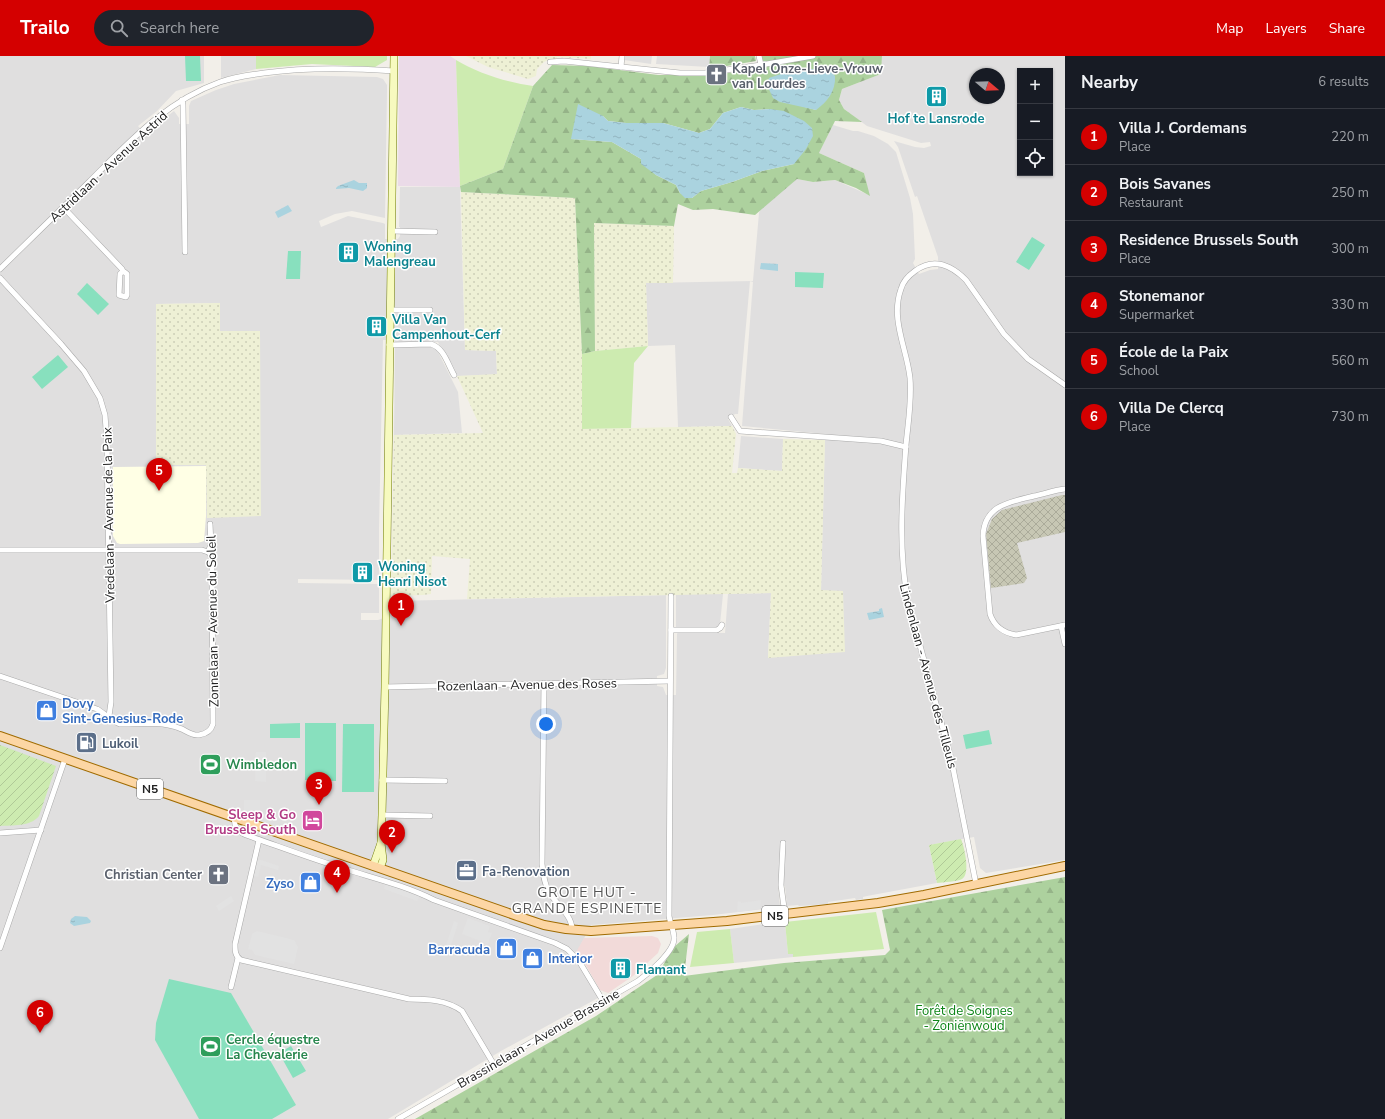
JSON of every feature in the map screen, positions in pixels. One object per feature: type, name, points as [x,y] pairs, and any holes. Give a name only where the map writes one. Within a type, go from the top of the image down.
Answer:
[{"type":"main road","name":"N5","points":[[0,736],[544,925],[572,930],[591,931],[671,926],[878,904],[1065,866]]},
{"type":"street","points":[[377,867],[381,843],[385,687],[394,56]]},
{"type":"street","points":[[621,67],[622,56]]},
{"type":"street","points":[[759,56],[761,65]]},
{"type":"street","points":[[550,62],[564,61],[680,73],[706,73],[813,56]]},
{"type":"street","name":"Astridlaan - Avenue Astrid","points":[[0,269],[138,133],[165,111],[182,100],[220,82],[260,73],[314,68],[394,71]]},
{"type":"street","points":[[182,100],[184,252]]},
{"type":"street","points":[[63,208],[119,265],[123,271]]},
{"type":"street","points":[[391,231],[435,232]]},
{"type":"street","name":"Lindenlaan - Avenue des Tilleuls","points":[[976,884],[951,758],[908,602],[904,579],[901,540],[910,379],[897,312],[897,300],[905,280],[920,267],[927,264],[944,264],[959,273],[966,280],[1004,334],[1028,359],[1065,385]]},
{"type":"street","name":"Vredelaan - Avenue de la Paix","points":[[0,278],[80,366],[100,398],[105,415],[109,549],[111,702],[109,716]]},
{"type":"street","points":[[390,310],[430,310]]},
{"type":"street","points":[[389,345],[431,344],[437,346],[454,375]]},
{"type":"street","points":[[731,417],[740,432],[881,441],[906,447]]},
{"type":"street","points":[[1065,489],[1016,500],[1000,506],[987,518],[984,524],[983,536],[990,614],[992,620],[1010,634],[1063,626],[1065,644]]},
{"type":"street","name":"Zonnelaan - Avenue du Soleil","points":[[109,716],[120,724],[168,725],[194,735],[200,735],[208,732],[212,728],[212,560],[210,553],[208,552],[211,545],[210,524]]},
{"type":"street","points":[[0,550],[109,549],[202,550],[208,552]]},
{"type":"street","name":"Brassinelaan - Avenue Brassine","points":[[398,1119],[638,981],[659,963],[672,945],[674,939],[669,916],[671,596]]},
{"type":"street","points":[[671,630],[717,630],[722,626]]},
{"type":"street","points":[[0,676],[97,710],[109,716]]},
{"type":"street","name":"Rozenlaan - Avenue des Roses","points":[[385,687],[670,681]]},
{"type":"street","points":[[544,683],[542,864],[545,882],[549,891],[570,921],[572,930]]},
{"type":"street","points":[[0,948],[65,759]]},
{"type":"street","points":[[382,780],[445,781]]},
{"type":"street","points":[[382,815],[430,816]]},
{"type":"street","points":[[235,818],[234,823],[239,831],[246,836],[342,868],[382,879],[434,900],[555,943],[567,949],[579,961],[603,1001]]},
{"type":"street","points":[[0,833],[40,830]]},
{"type":"street","points":[[259,840],[235,944],[235,952],[238,958],[241,960],[409,999],[428,999],[454,1006],[462,1011],[493,1064]]},
{"type":"street","points":[[784,842],[781,885],[785,915]]},
{"type":"street","points":[[231,987],[238,958]]},
{"type":"shaded area","points":[[0,56],[204,56],[204,83],[176,91],[157,111],[138,126],[145,134],[174,111],[179,118],[179,124],[189,124],[189,106],[191,101],[234,84],[280,75],[377,77],[383,79],[387,85],[385,218],[352,211],[335,214],[319,221],[321,227],[348,216],[383,223],[385,224],[385,239],[398,239],[400,236],[400,187],[460,187],[465,350],[496,351],[497,375],[457,376],[438,342],[395,342],[394,340],[383,340],[379,580],[298,579],[298,583],[379,584],[379,613],[361,613],[361,620],[378,620],[390,616],[391,601],[666,595],[666,668],[664,674],[657,676],[657,686],[663,687],[666,695],[676,695],[678,632],[725,633],[728,594],[771,593],[768,657],[843,591],[821,591],[825,434],[742,426],[753,282],[750,281],[753,281],[759,213],[762,203],[797,179],[813,182],[835,180],[869,195],[864,173],[819,153],[833,125],[874,136],[888,144],[896,152],[910,198],[913,214],[915,259],[913,263],[919,274],[938,269],[938,257],[917,196],[915,197],[898,147],[894,141],[924,148],[931,146],[930,142],[921,143],[867,126],[844,109],[839,100],[842,89],[881,74],[882,56],[1065,56],[1065,860],[986,873],[980,868],[974,837],[929,845],[937,883],[867,896],[863,897],[863,899],[856,900],[855,898],[828,902],[828,904],[799,906],[787,906],[785,886],[778,884],[780,907],[713,915],[591,925],[576,954],[598,998],[501,1051],[388,1119],[0,1119]],"holes":[[[219,303],[220,331],[260,331],[207,517],[207,465],[156,465],[156,304]]]},
{"type":"shaded area","points":[[221,56],[256,56],[256,69],[221,78]]},
{"type":"shaded area","points":[[399,56],[450,56],[456,60],[460,187],[398,186]]},
{"type":"shaded area","points":[[466,56],[591,56],[591,59],[557,57],[557,59],[550,59],[544,62],[537,69],[536,76],[528,79],[488,67]]},
{"type":"shaded area","points":[[624,56],[652,56],[651,64],[624,60]]},
{"type":"shaded area","points":[[657,56],[710,56],[709,67],[656,64]]},
{"type":"shaded area","points":[[461,192],[575,198],[582,354],[582,429],[732,426],[736,434],[732,473],[737,473],[738,468],[782,471],[783,439],[825,440],[821,590],[843,591],[845,652],[768,658],[771,593],[467,599],[470,559],[432,556],[431,594],[391,596],[394,435],[483,433],[457,376],[497,374],[496,351],[465,350]]},
{"type":"shaded area","points":[[594,223],[674,226],[673,283],[646,283],[648,346],[595,351]]},
{"type":"shaded area","points":[[750,281],[738,414],[735,414],[728,419],[732,426],[678,427],[675,345],[648,346],[646,283]]},
{"type":"shaded area","points":[[220,303],[220,331],[260,331],[261,516],[207,518],[206,465],[156,465],[156,304]]},
{"type":"shaded area","points":[[431,346],[436,348],[458,392],[462,433],[394,435],[395,348]]},
{"type":"shaded area","points":[[741,436],[783,439],[782,471],[738,468]]},
{"type":"shaded area","points":[[206,466],[206,516],[204,541],[198,543],[117,543],[113,536],[113,467]]},
{"type":"shaded area","points":[[1065,495],[1065,532],[1017,543],[1027,578],[1024,583],[991,588],[986,534],[992,519],[1002,510]]},
{"type":"shaded area","points":[[676,594],[723,594],[720,624],[718,628],[676,628]]},
{"type":"shaded area","points":[[256,752],[266,752],[266,782],[255,781]]},
{"type":"shaded area","points":[[244,800],[260,800],[260,813],[244,813]]},
{"type":"shaded area","points":[[258,859],[279,866],[278,870],[261,865],[258,877],[254,876]]},
{"type":"shaded area","points":[[385,884],[420,896],[417,901],[384,889]]},
{"type":"shaded area","points":[[231,896],[234,901],[219,911],[216,906]]},
{"type":"shaded area","points":[[761,900],[760,909],[737,912],[738,901],[741,903]]},
{"type":"shaded area","points":[[468,918],[490,926],[488,932],[492,933],[488,944],[462,934]]},
{"type":"shaded area","points":[[454,921],[458,923],[450,948],[446,946]]},
{"type":"shaded area","points":[[785,922],[788,954],[793,954],[793,957],[734,963],[730,929]]},
{"type":"shaded area","points":[[257,931],[294,940],[298,947],[294,964],[255,955],[252,950],[248,949],[252,934]]},
{"type":"shaded area","points":[[652,936],[658,938],[661,944],[658,953],[633,976],[608,993],[600,990],[584,962],[575,954],[584,938]]},
{"type":"green space","points":[[185,56],[200,56],[201,81],[186,81]]},
{"type":"green space","points":[[256,56],[387,56],[387,60],[375,67],[312,64],[256,69]]},
{"type":"green space","points":[[710,56],[755,56],[756,61],[709,69]]},
{"type":"green space","points":[[761,56],[882,56],[881,74],[842,89],[839,100],[844,109],[862,122],[835,121],[819,153],[864,173],[870,196],[856,188],[835,180],[813,182],[797,179],[755,215],[713,209],[693,210],[678,204],[674,226],[594,223],[595,351],[582,354],[575,198],[461,192],[460,186],[503,169],[533,86],[552,65],[589,66],[658,75],[711,75],[763,69]],"holes":[[[805,69],[829,70],[816,110],[794,104],[784,73]],[[741,107],[754,110],[770,109],[794,164],[762,171],[701,191],[692,198],[680,193],[676,185],[656,175],[641,159],[612,142],[571,139],[603,116],[608,121],[626,123],[663,123],[699,133],[710,129],[723,113]]]},
{"type":"green space","points":[[456,60],[464,65],[493,77],[533,86],[503,169],[460,186]]},
{"type":"green space","points":[[1032,237],[1045,245],[1029,270],[1016,262]]},
{"type":"green space","points":[[288,251],[301,251],[300,279],[286,279]]},
{"type":"green space","points":[[795,272],[824,273],[823,288],[795,287]]},
{"type":"green space","points":[[87,283],[109,304],[98,315],[77,294]]},
{"type":"green space","points":[[648,346],[634,363],[631,428],[582,429],[582,354],[595,351]]},
{"type":"green space","points":[[58,355],[68,367],[42,389],[32,377]]},
{"type":"green space","points":[[300,723],[300,738],[270,738],[270,724]]},
{"type":"green space","points":[[305,723],[336,723],[336,781],[305,780]]},
{"type":"green space","points":[[343,724],[374,724],[374,792],[342,792]]},
{"type":"green space","points":[[989,730],[992,744],[966,749],[963,735]]},
{"type":"green space","points":[[0,745],[56,766],[39,816],[35,820],[26,824],[0,826]]},
{"type":"green space","points":[[961,839],[966,860],[965,876],[957,881],[937,883],[929,845]]},
{"type":"green space","name":"Forêt de Soignes - Zoniënwoud","points":[[1065,877],[1065,1119],[415,1119],[596,1016],[657,975],[674,947],[689,934],[684,976],[784,963],[885,955],[890,950],[882,910]]},
{"type":"green space","points":[[876,912],[884,949],[793,957],[793,954],[788,954],[785,922]]},
{"type":"green space","points":[[730,929],[734,963],[690,967],[697,932]]},
{"type":"green space","name":"Cercle équestre La Chevalerie","points":[[169,979],[231,993],[296,1105],[272,1119],[199,1119],[155,1040],[156,1023]]},
{"type":"green space","points":[[291,1046],[306,1071],[293,1078],[279,1053]]},
{"type":"water","points":[[805,69],[829,70],[835,76],[834,87],[830,96],[820,107],[816,110],[780,102],[773,98],[767,85],[769,78],[784,73]]},
{"type":"water","points":[[578,104],[603,116],[608,121],[626,123],[663,123],[699,133],[710,129],[723,113],[741,107],[754,110],[770,109],[784,111],[804,121],[812,128],[813,136],[806,149],[794,164],[762,171],[701,191],[692,198],[685,198],[680,193],[676,185],[656,175],[641,164],[641,159],[612,142],[571,139]]},
{"type":"water","points":[[354,180],[359,183],[367,183],[367,188],[363,191],[349,188],[336,189],[338,186]]},
{"type":"water","points":[[288,205],[292,211],[278,218],[275,212]]},
{"type":"water","points":[[761,263],[778,264],[778,271],[760,269]]},
{"type":"water","points":[[882,608],[884,617],[869,620],[867,613],[879,611],[879,609]]},
{"type":"water","points":[[75,916],[87,917],[91,921],[90,923],[74,926],[70,923],[71,919]]},
{"type":"place","name":"Kapel Onze-Lieve-Vrouw van Lourdes","points":[[717,75]]},
{"type":"place","name":"Hof te Lansrode","points":[[936,96]]},
{"type":"place","name":"Woning Malengreau","points":[[348,253]]},
{"type":"place","name":"Villa Van Campenhout-Cerf","points":[[377,326]]},
{"type":"place","name":"École de la Paix","points":[[159,491]]},
{"type":"place","name":"Woning Henri Nisot","points":[[363,573]]},
{"type":"place","name":"Villa J. Cordemans","points":[[401,626]]},
{"type":"place","name":"Dovy Sint-Genesius-Rode","points":[[46,710]]},
{"type":"place","name":"Lukoil","points":[[87,743]]},
{"type":"place","name":"Wimbledon","points":[[210,764]]},
{"type":"place","name":"Residence Brussels South","points":[[319,805]]},
{"type":"place","name":"Sleep & Go Brussels South","points":[[312,821]]},
{"type":"place","name":"Bois Savanes","points":[[392,853]]},
{"type":"place","name":"Fa-Renovation","points":[[467,871]]},
{"type":"place","name":"Christian Center","points":[[218,874]]},
{"type":"place","name":"Zyso","points":[[310,883]]},
{"type":"place","name":"Stonemanor","points":[[337,893]]},
{"type":"place","name":"Barracuda","points":[[506,949]]},
{"type":"place","name":"Interior","points":[[533,958]]},
{"type":"place","name":"Flamant","points":[[620,969]]},
{"type":"place","name":"Villa De Clercq","points":[[40,1033]]},
{"type":"place","name":"Cercle équestre La Chevalerie","points":[[210,1046]]},
{"type":"district","name":"GROTE HUT - GRANDE ESPINETTE","points":[[587,900]]}]
